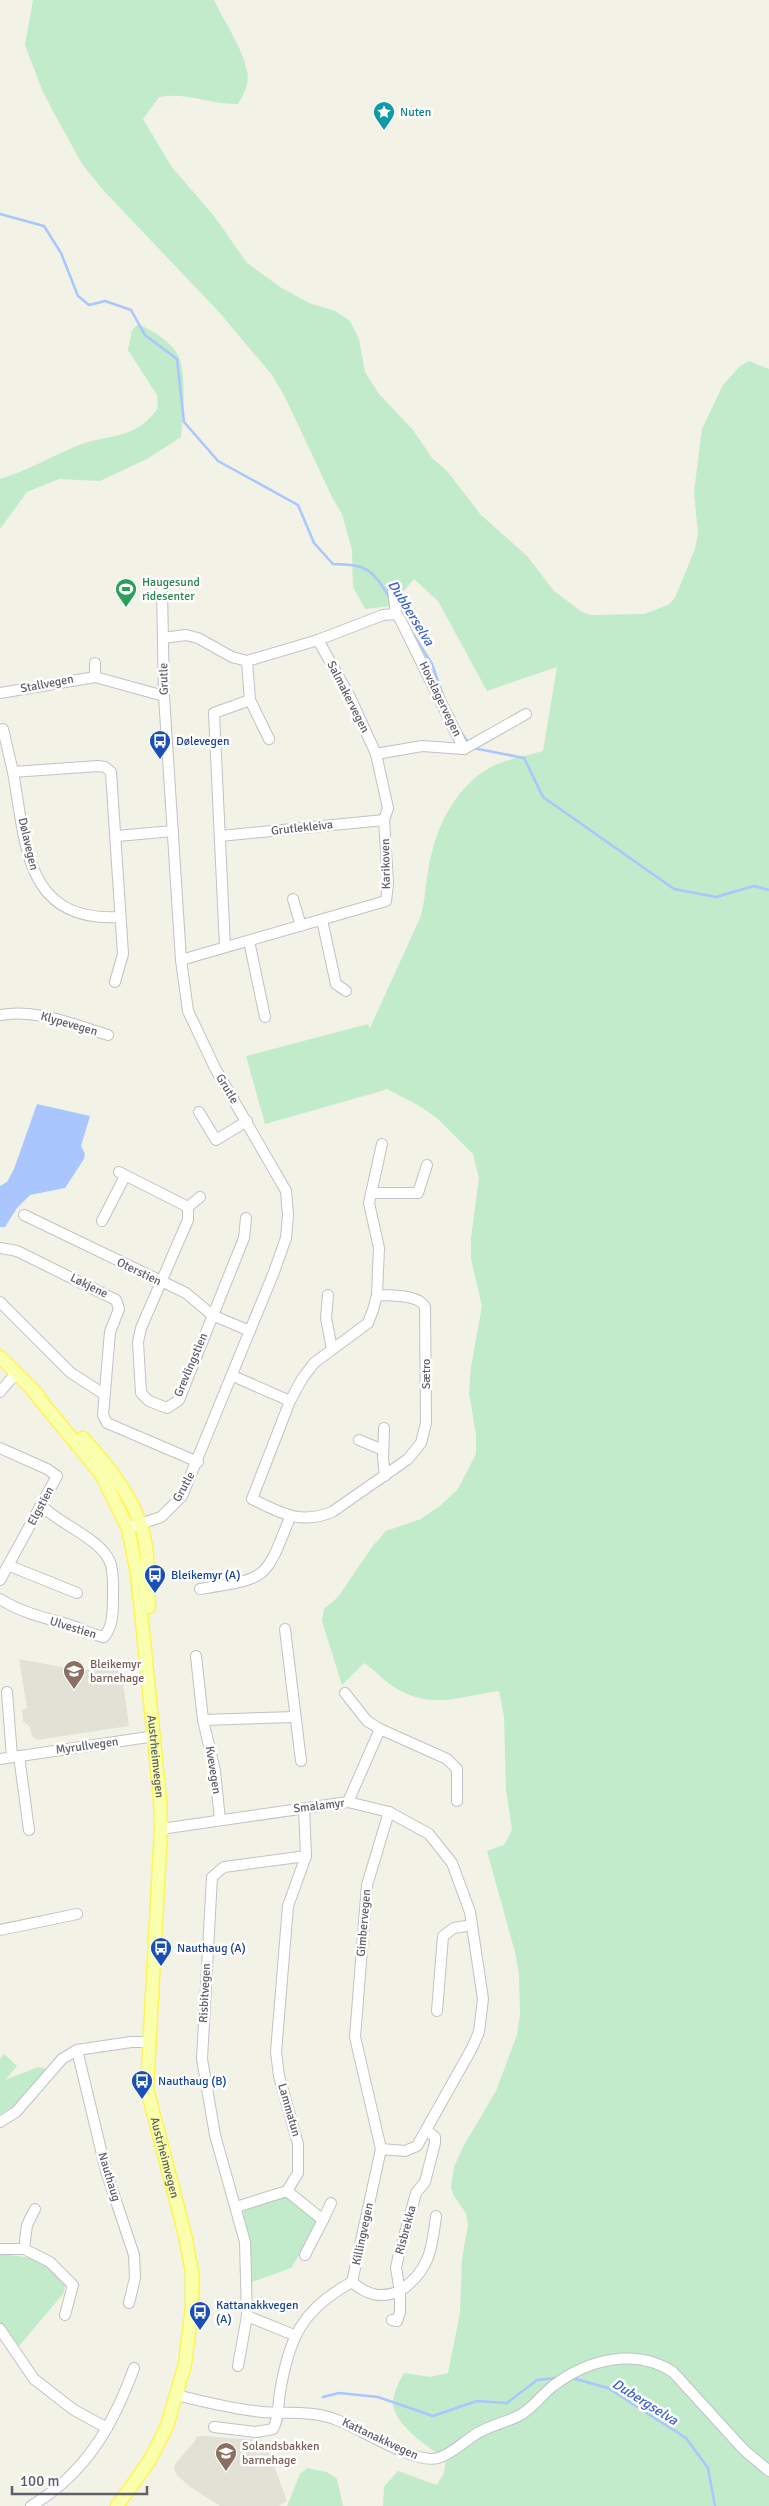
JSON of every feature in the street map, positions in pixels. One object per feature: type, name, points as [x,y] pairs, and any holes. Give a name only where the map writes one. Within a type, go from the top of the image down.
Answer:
[{"type":"main road","name":"Austrheimvegen","points":[[0,1357],[33,1391],[101,1474],[112,1493],[128,1528],[137,1573],[149,1672],[161,1829],[147,2089],[185,2235],[192,2272],[190,2339],[165,2431],[150,2460],[117,2506]]},
{"type":"main road","name":"Austrheimvegen","points":[[33,1391],[47,1401],[106,1463],[129,1500],[140,1524],[147,1561],[151,1658],[149,1672]]},
{"type":"street","name":"Grutle","points":[[128,1528],[161,1518],[182,1496],[233,1376],[286,1238],[288,1215],[286,1191],[215,1068],[188,1011],[181,960],[164,696],[162,590]]},
{"type":"street","name":"Hovslagervegen","points":[[394,590],[396,614],[464,749],[526,714]]},
{"type":"street","points":[[163,638],[186,635],[198,638],[232,657],[247,661],[318,640],[383,615],[396,614]]},
{"type":"street","name":"Salmakervegen","points":[[318,640],[350,697],[376,754],[388,808],[384,820]]},
{"type":"street","points":[[247,661],[250,700],[270,739]]},
{"type":"street","points":[[95,663],[95,677]]},
{"type":"street","name":"Stallvegen","points":[[0,693],[95,677],[164,696]]},
{"type":"street","points":[[225,947],[214,713],[250,700]]},
{"type":"street","name":"Dølavegen","points":[[3,729],[29,858],[39,884],[48,894],[68,908],[88,915],[120,917]]},
{"type":"street","points":[[376,754],[422,746],[464,749]]},
{"type":"street","points":[[13,772],[98,766],[109,768],[112,775],[117,836],[123,954],[115,982]]},
{"type":"street","name":"Grutlekleiva","points":[[220,836],[384,820]]},
{"type":"street","name":"Karikoven","points":[[181,960],[386,901],[388,884],[384,820]]},
{"type":"street","points":[[117,836],[173,832]]},
{"type":"street","points":[[293,899],[301,926]]},
{"type":"street","points":[[322,920],[336,984],[346,991]]},
{"type":"street","points":[[249,941],[265,1017]]},
{"type":"street","name":"Klypevegen","points":[[0,1015],[11,1013],[36,1014],[108,1035]]},
{"type":"street","points":[[199,1112],[216,1140],[247,1122]]},
{"type":"street","name":"Sætro","points":[[377,1295],[420,1301],[426,1314],[426,1423],[421,1443],[408,1459],[332,1512],[312,1518],[290,1517],[252,1499],[290,1401],[314,1363],[368,1323],[377,1295],[379,1248],[371,1219],[371,1193],[382,1144]]},
{"type":"street","points":[[371,1193],[418,1193],[427,1165]]},
{"type":"street","points":[[102,1221],[122,1174],[188,1207],[200,1198]]},
{"type":"street","name":"Grevlingstien","points":[[188,1207],[188,1220],[145,1318],[138,1342],[141,1393],[149,1401],[166,1408],[179,1400],[244,1238],[246,1218]]},
{"type":"street","name":"Oterstien","points":[[24,1216],[161,1283],[186,1293],[212,1315],[250,1331]]},
{"type":"street","name":"Løkjene","points":[[0,1248],[17,1251],[116,1300],[120,1309],[110,1332],[102,1415],[107,1423],[198,1462]]},
{"type":"street","points":[[328,1295],[326,1318],[332,1349]]},
{"type":"street","points":[[0,1302],[71,1374],[104,1394]]},
{"type":"street","points":[[0,1392],[16,1373]]},
{"type":"street","points":[[233,1376],[290,1401]]},
{"type":"street","points":[[384,1428],[385,1476]]},
{"type":"street","points":[[359,1440],[383,1450]]},
{"type":"street","name":"Elgstien","points":[[0,1448],[47,1469],[57,1476],[10,1566],[0,1580]]},
{"type":"street","name":"Ulvestien","points":[[0,1599],[41,1618],[72,1626],[97,1636],[104,1637],[110,1631],[113,1587],[111,1564],[104,1551],[53,1517],[42,1506]]},
{"type":"street","points":[[200,1589],[251,1579],[267,1570],[290,1517]]},
{"type":"street","points":[[10,1566],[77,1593]]},
{"type":"street","points":[[284,1629],[300,1761]]},
{"type":"street","name":"Kvevegen","points":[[196,1656],[203,1720],[215,1771],[220,1820]]},
{"type":"street","points":[[7,1692],[15,1756],[29,1830]]},
{"type":"street","points":[[346,1693],[367,1721],[380,1729],[447,1758],[457,1769],[457,1801]]},
{"type":"street","points":[[203,1720],[294,1717]]},
{"type":"street","points":[[348,1802],[380,1729]]},
{"type":"street","name":"Myrullvegen","points":[[0,1759],[155,1736]]},
{"type":"street","name":"Smalamyr","points":[[161,1829],[348,1802],[389,1812],[428,1834],[452,1863],[470,1912],[483,1999],[479,2032],[426,2130]]},
{"type":"street","points":[[304,1808],[306,1856]]},
{"type":"street","name":"Gimbervegen","points":[[355,2037],[367,1885],[389,1812]]},
{"type":"street","name":"Lammatun","points":[[287,2191],[298,2173],[298,2144],[279,2076],[276,2052],[288,1906],[306,1856]]},
{"type":"street","name":"Risbitvegen","points":[[236,2207],[215,2135],[202,2059],[204,1994],[212,1876],[224,1867],[306,1856]]},
{"type":"street","points":[[0,1930],[77,1914]]},
{"type":"street","points":[[437,2011],[443,1936],[454,1928],[472,1925]]},
{"type":"street","name":"Killingvegen","points":[[277,2411],[288,2354],[294,2335],[320,2304],[352,2282],[381,2149],[355,2037]]},
{"type":"street","points":[[0,2122],[16,2112],[62,2059],[77,2050],[131,2042],[149,2042]]},
{"type":"street","name":"Nauthaug","points":[[77,2050],[106,2171],[134,2255],[135,2278],[129,2303]]},
{"type":"street","points":[[381,2149],[411,2150],[417,2146],[426,2130]]},
{"type":"street","name":"Risbrekka","points":[[392,2320],[397,2321],[400,2312],[400,2291],[396,2268],[398,2258],[416,2194],[425,2182],[435,2143],[435,2136],[426,2130]]},
{"type":"street","points":[[238,2366],[247,2316],[245,2242],[236,2207],[287,2191],[323,2220]]},
{"type":"street","points":[[305,2255],[331,2203]]},
{"type":"street","points":[[24,2249],[26,2225],[35,2208]]},
{"type":"street","name":"Risbrekka","points":[[352,2282],[361,2290],[378,2296],[400,2291],[420,2276],[428,2260],[436,2216]]},
{"type":"street","points":[[0,2248],[24,2249],[50,2262],[73,2285],[65,2315]]},
{"type":"street","points":[[247,2316],[294,2335]]},
{"type":"street","points":[[0,2329],[34,2379],[74,2410],[106,2428]]},
{"type":"street","name":"Kattanakkvegen","points":[[176,2395],[264,2412],[277,2411],[325,2415],[362,2430],[413,2456],[432,2460],[447,2454],[488,2427],[524,2413],[552,2386],[580,2369],[615,2359],[640,2358],[661,2364],[678,2377],[744,2450],[769,2471]]},
{"type":"street","points":[[31,2506],[55,2492],[82,2464],[123,2398],[134,2368]]},
{"type":"street","points":[[214,2427],[266,2432],[275,2426],[277,2411]]},
{"type":"shaded area","name":"Bleikemyr barnehage","points":[[19,1659],[82,1671],[120,1661],[129,1726],[37,1740],[32,1736],[30,1727],[23,1721],[22,1710],[27,1708]]},
{"type":"shaded area","name":"Solandsbakken barnehage","points":[[196,2437],[259,2440],[266,2444],[287,2501],[279,2506],[220,2506],[189,2486],[177,2475],[174,2469],[175,2464],[195,2441]]},
{"type":"green space","points":[[33,0],[214,0],[245,62],[248,75],[247,84],[238,104],[218,103],[179,96],[159,97],[143,119],[171,166],[214,216],[247,263],[280,287],[309,303],[335,311],[350,321],[359,339],[365,372],[379,394],[413,430],[432,458],[447,471],[481,515],[527,556],[554,591],[582,612],[591,615],[644,614],[668,605],[675,598],[695,549],[698,533],[694,492],[702,429],[723,385],[740,366],[749,361],[769,369],[769,2506],[383,2506],[384,2487],[398,2471],[437,2485],[444,2473],[446,2458],[431,2449],[405,2427],[394,2410],[393,2402],[404,2373],[430,2377],[448,2373],[460,2313],[462,2259],[468,2225],[466,2213],[454,2196],[451,2188],[454,2167],[463,2147],[496,2091],[517,2035],[520,2014],[519,1974],[515,1952],[487,1851],[504,1845],[512,1830],[506,1789],[504,1716],[499,1691],[446,1700],[421,1698],[394,1687],[364,1663],[342,1685],[322,1621],[324,1609],[338,1597],[372,1547],[386,1531],[421,1519],[441,1505],[458,1489],[476,1454],[476,1435],[469,1393],[471,1367],[482,1306],[471,1259],[471,1238],[479,1178],[473,1154],[437,1118],[418,1105],[385,1088],[385,1090],[265,1124],[246,1056],[368,1024],[370,1028],[420,918],[435,841],[448,812],[466,786],[491,767],[543,751],[557,667],[487,691],[438,601],[414,579],[391,606],[365,609],[353,587],[352,550],[342,514],[332,497],[285,397],[272,375],[219,312],[103,190],[82,164],[54,113],[42,90],[25,45]]},
{"type":"green space","points":[[138,324],[160,337],[178,355],[183,372],[181,437],[147,459],[100,481],[59,479],[27,492],[0,529],[0,479],[74,447],[130,432],[149,419],[158,408],[157,395],[128,350],[132,330]]},
{"type":"green space","points":[[4,2054],[17,2066],[5,2080],[38,2067],[54,2070],[29,2096],[0,2115],[0,2059]]},
{"type":"green space","points":[[288,2196],[320,2221],[291,2268],[252,2282],[243,2208]]},
{"type":"green space","points":[[0,2254],[34,2258],[48,2266],[66,2283],[63,2294],[12,2354],[0,2331]]},
{"type":"green space","points":[[307,2468],[327,2472],[337,2479],[343,2506],[287,2506],[300,2474]]},
{"type":"water","points":[[37,1104],[90,1116],[81,1146],[85,1154],[84,1159],[65,1188],[30,1195],[17,1208],[5,1227],[0,1227],[0,1186],[7,1182],[14,1169]]},
{"type":"waterway","name":"Dubberselva","points":[[0,214],[44,226],[61,253],[78,296],[89,305],[105,301],[131,310],[145,335],[177,359],[184,422],[218,461],[298,505],[314,543],[333,564],[361,567],[368,570],[378,580],[390,598]]},
{"type":"waterway","name":"Dubberselva","points":[[413,634],[432,664],[444,698]]},
{"type":"waterway","name":"Dubberselva","points":[[461,732],[469,744]]},
{"type":"waterway","name":"Dubberselva","points":[[473,748],[524,758],[543,797],[674,889],[716,897],[754,886],[769,890]]},
{"type":"waterway","name":"Dubergselva","points":[[323,2397],[339,2393],[378,2397],[433,2416],[477,2401],[507,2403],[537,2380],[556,2378]]},
{"type":"waterway","name":"Dubergselva","points":[[572,2378],[608,2388],[686,2438],[708,2468],[715,2506]]},
{"type":"place","name":"Nuten","points":[[384,131]]},
{"type":"place","name":"Haugesund ridesenter","points":[[126,608]]},
{"type":"place","name":"Dølevegen","points":[[160,760]]},
{"type":"place","name":"Bleikemyr (A)","points":[[155,1594]]},
{"type":"place","name":"Bleikemyr barnehage","points":[[74,1690]]},
{"type":"place","name":"Nauthaug (A)","points":[[161,1967]]},
{"type":"place","name":"Nauthaug (B)","points":[[142,2100]]},
{"type":"place","name":"Kattanakkvegen (A)","points":[[200,2331]]},
{"type":"place","name":"Solandsbakken barnehage","points":[[226,2472]]}]
